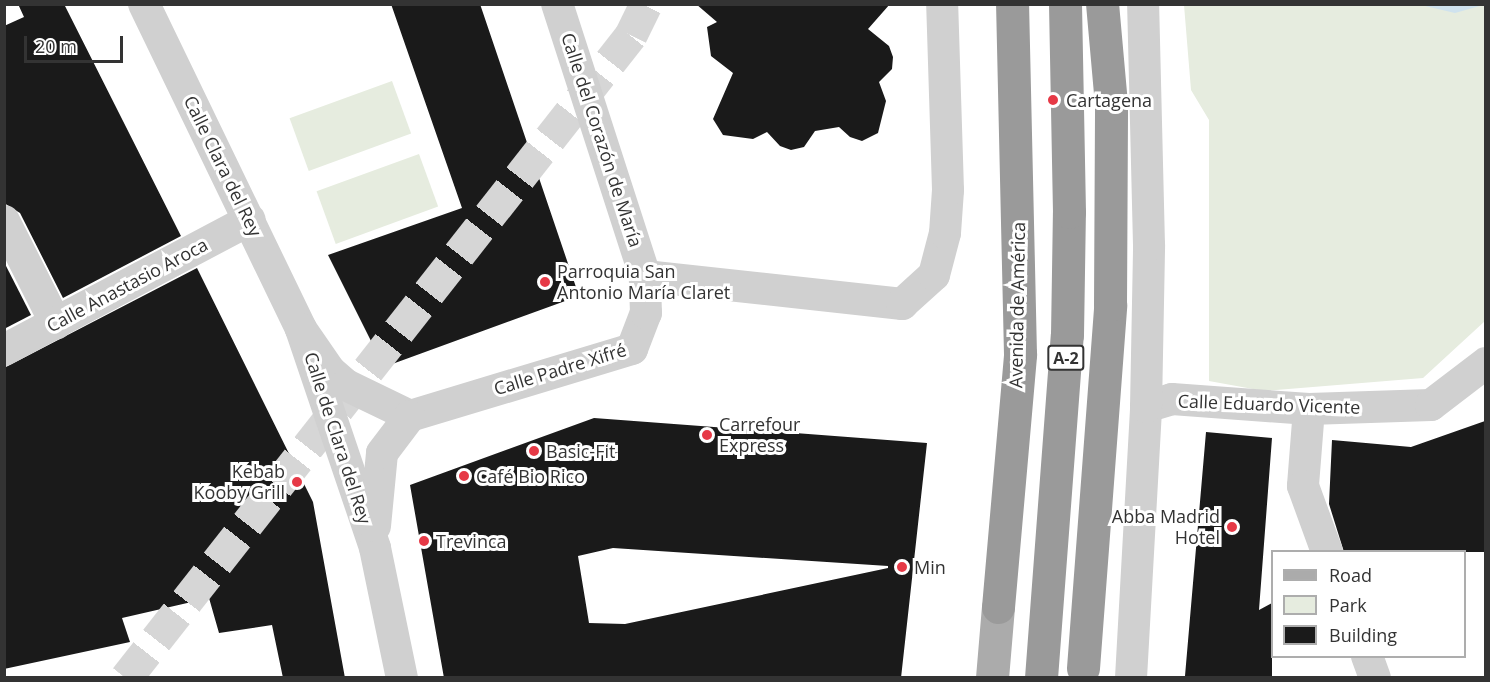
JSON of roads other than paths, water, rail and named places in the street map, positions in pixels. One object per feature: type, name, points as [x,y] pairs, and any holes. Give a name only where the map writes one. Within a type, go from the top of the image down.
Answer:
[{"type":"highway","name":"Avenida de América","points":[[998,607],[1020,354],[1012,4]]},
{"type":"highway","name":"A-2","points":[[1041,678],[1067,335],[1067,37],[1065,4]]},
{"type":"highway","points":[[1083,673],[1110,305],[1111,104],[1102,4]]},
{"type":"main road","name":"Avenida de América","points":[[992,678],[998,607]]},
{"type":"street","name":"Calle Clara del Rey","points":[[144,4],[301,329]]},
{"type":"street","name":"Calle del Corazón de María","points":[[557,4],[645,276]]},
{"type":"street","points":[[645,276],[902,304],[934,275],[945,233],[948,190],[942,4]]},
{"type":"street","points":[[1131,678],[1146,407],[1149,245],[1143,4]]},
{"type":"street","name":"Calle Anastasio Aroca","points":[[4,350],[250,220]]},
{"type":"street","points":[[4,221],[56,324]]},
{"type":"street","name":"Calle Padre Xifré","points":[[410,416],[632,349],[646,312],[645,276]]},
{"type":"street","points":[[301,329],[330,371],[346,386],[410,416]]},
{"type":"street","name":"Calle de Clara del Rey","points":[[301,329],[375,548],[402,678]]},
{"type":"street","name":"Calle Eduardo Vicente","points":[[1146,407],[1172,399],[1309,409],[1431,405],[1485,363]]},
{"type":"street","points":[[1309,409],[1302,486],[1326,550]]},
{"type":"street","name":"Calle de Clara del Rey","points":[[375,548],[377,476],[382,453],[410,416]]},
{"type":"street","points":[[1367,658],[1375,678]]},
{"type":"water","points":[[1421,5],[1483,5],[1455,13]]},
{"type":"tunnel","points":[[126,678],[631,35],[646,4]]},
{"type":"place","name":"Cartagena","points":[[1053,100]]},
{"type":"place","name":"Parroquia San Antonio María Claret","points":[[545,282]]},
{"type":"place","name":"Carrefour Express","points":[[707,435]]},
{"type":"place","name":"Basic-Fit","points":[[534,451]]},
{"type":"place","name":"Café Bio Rico","points":[[464,476]]},
{"type":"place","name":"Kebab Kooby Grill","points":[[297,482]]},
{"type":"place","name":"Abba Madrid Hotel","points":[[1232,527]]},
{"type":"place","name":"Trevinca","points":[[424,541]]},
{"type":"place","name":"Min","points":[[902,567]]}]
